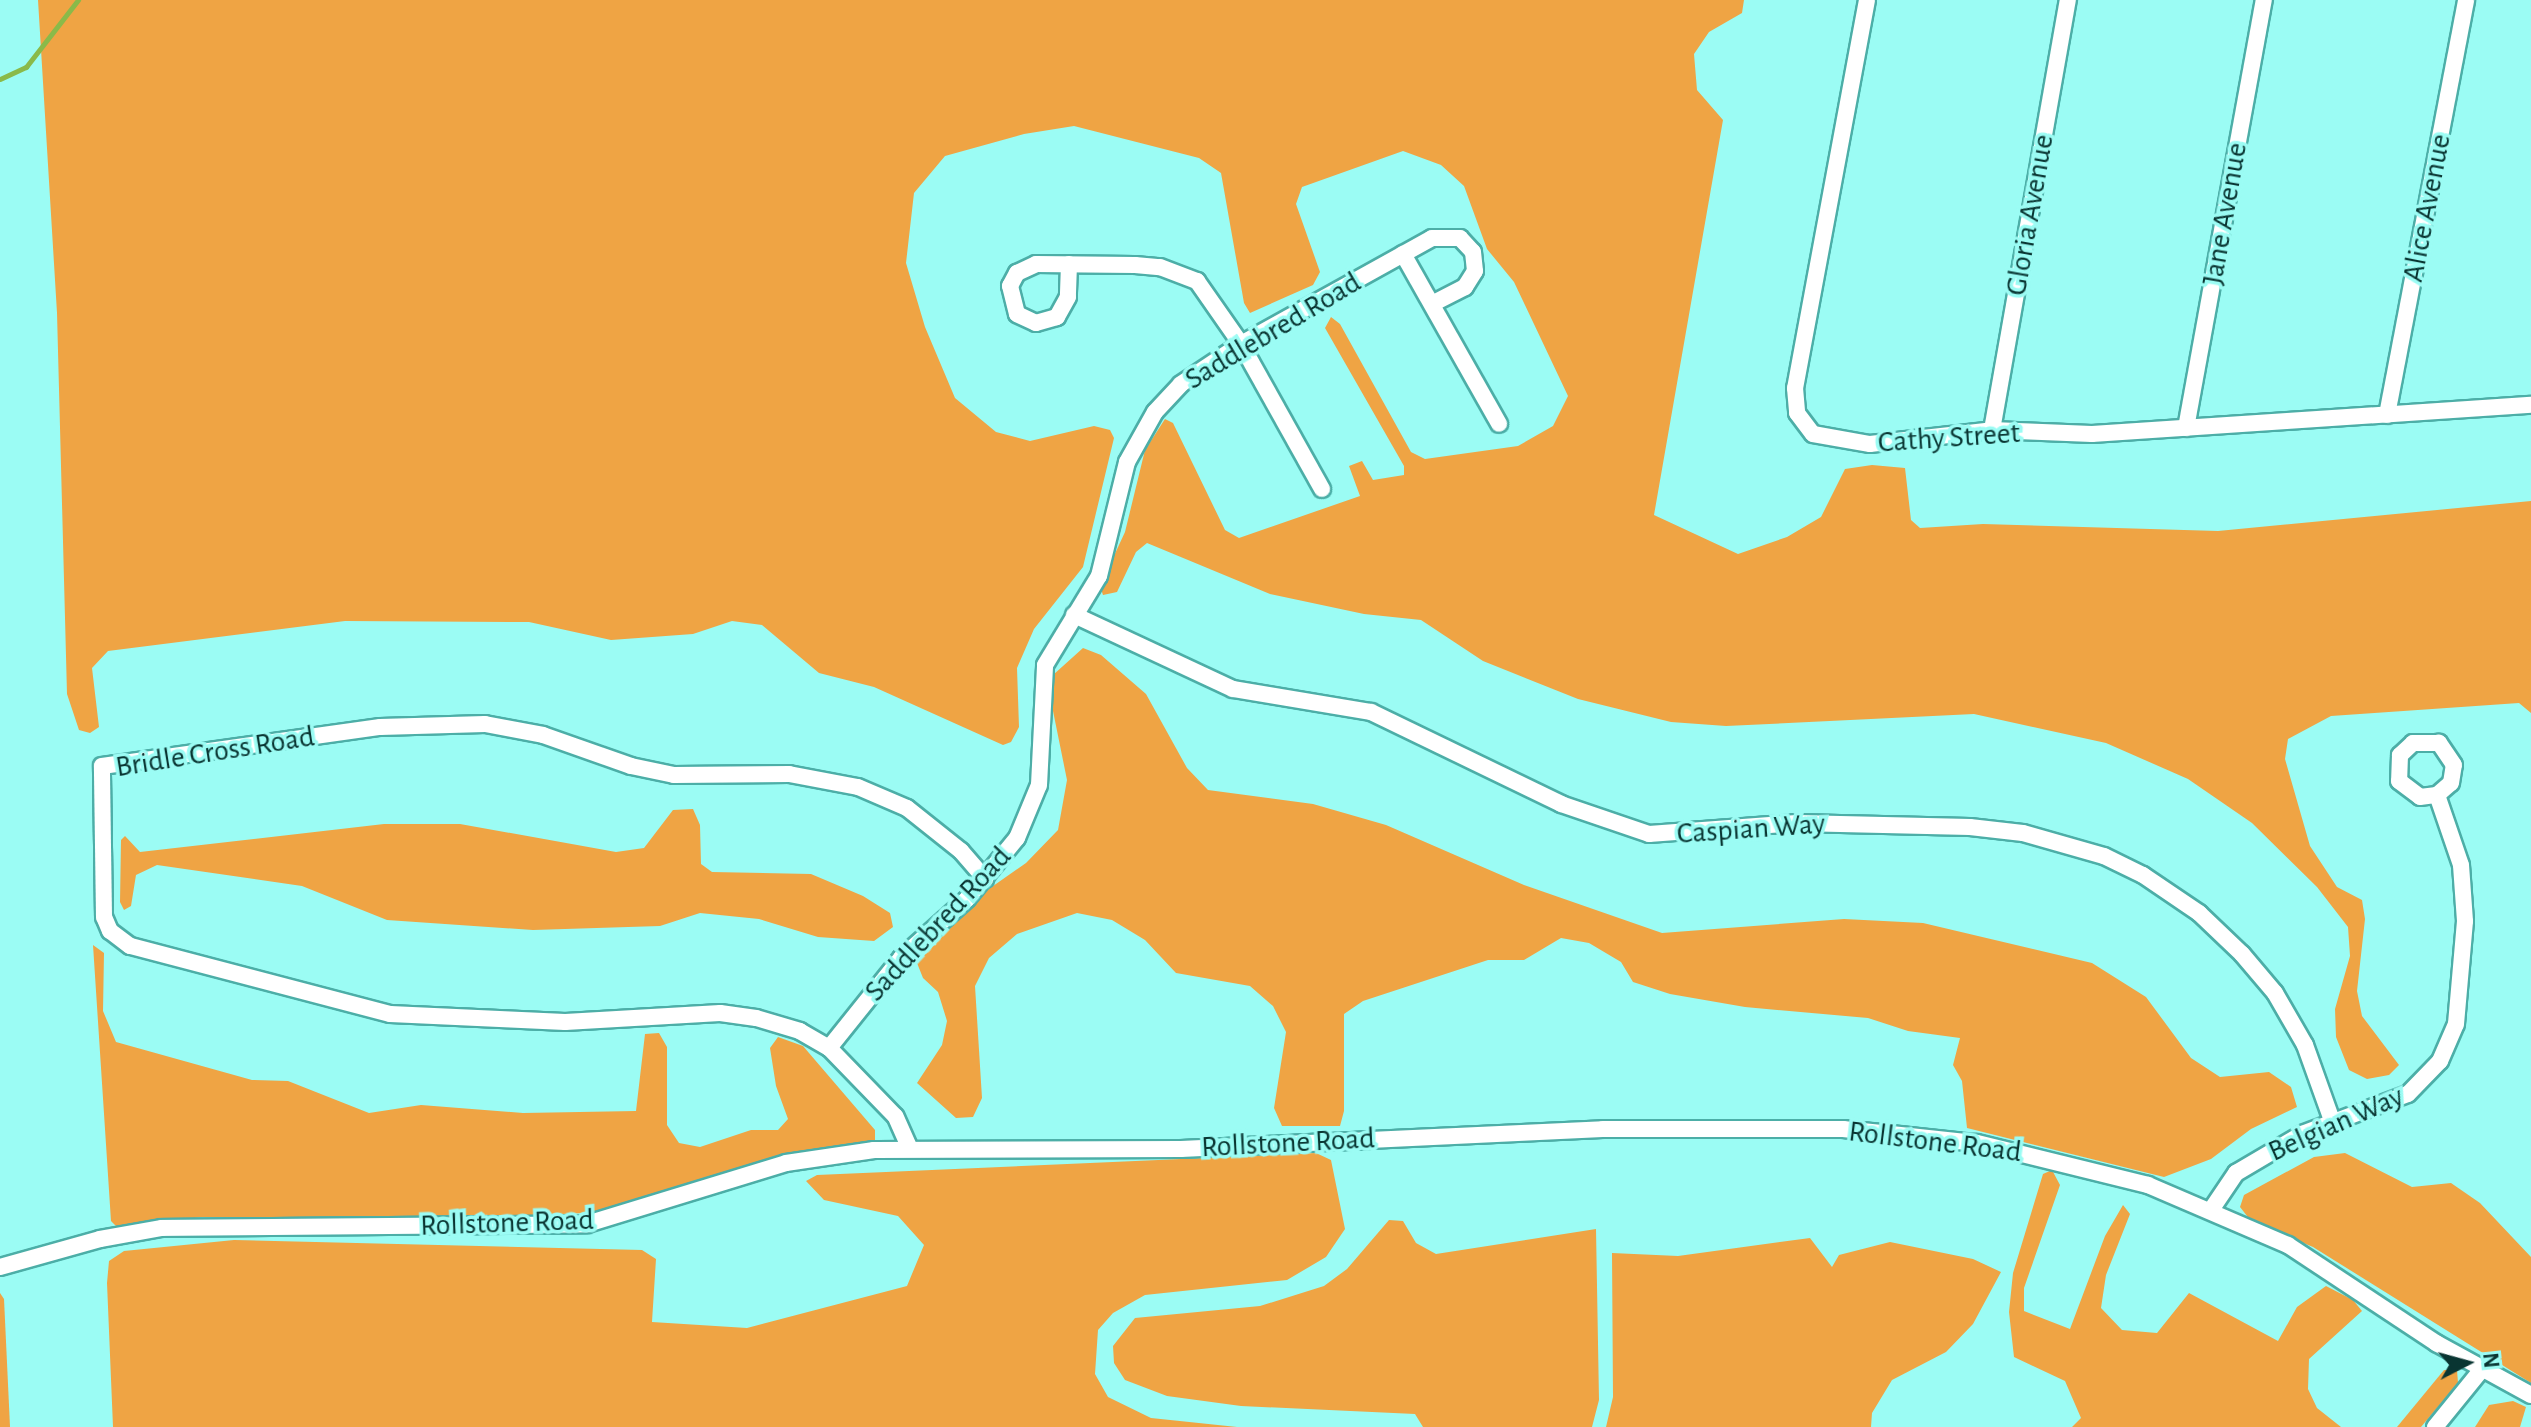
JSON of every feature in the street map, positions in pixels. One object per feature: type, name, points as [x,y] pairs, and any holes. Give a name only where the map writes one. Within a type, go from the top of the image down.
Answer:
[{"type":"street","name":"Cathy Street","points":[[1867,0],[1797,371],[1797,413],[1813,434],[1853,443],[1992,430],[2068,434],[2531,405]]},
{"type":"street","name":"Gloria Avenue","points":[[1992,430],[2068,0]]},
{"type":"street","name":"Jane Avenue","points":[[2186,428],[2264,0]]},
{"type":"street","name":"Alice Avenue","points":[[2387,415],[2466,0]]},
{"type":"street","name":"Saddlebred Road","points":[[829,1048],[901,958],[985,879],[1017,838],[1032,809],[1043,760],[1041,680],[1110,549],[1124,476],[1138,438],[1181,384],[1241,344],[1403,254],[1441,235],[1460,238],[1473,252],[1472,280],[1432,304]]},
{"type":"street","points":[[1403,254],[1499,424]]},
{"type":"street","points":[[1069,264],[1181,272],[1214,301],[1322,489]]},
{"type":"street","name":"Caspian Way","points":[[1074,615],[1233,689],[1371,712],[1561,804],[1649,834],[1797,823],[1970,827],[2023,833],[2104,856],[2143,875],[2199,913],[2242,954],[2275,993],[2305,1045],[2333,1123]]},
{"type":"street","name":"Bridle Cross Road","points":[[910,1149],[895,1116],[829,1048],[800,1031],[720,1013],[565,1022],[390,1014],[130,946],[110,931],[104,917],[102,766],[380,727],[485,724],[543,735],[631,766],[674,775],[789,774],[858,787],[907,808],[961,851],[985,879]]},
{"type":"street","name":"Belgian Way","points":[[2211,1210],[2236,1173],[2293,1139],[2408,1094],[2440,1061],[2453,1033],[2465,889],[2437,795]]},
{"type":"street","name":"Rollstone Road","points":[[0,1267],[100,1239],[162,1228],[587,1224],[786,1163],[910,1149],[1181,1149],[1503,1131],[1843,1129],[2015,1150],[2148,1185],[2288,1245],[2531,1395]]},
{"type":"street","points":[[2435,1427],[2483,1368]]},
{"type":"shaded area","points":[[38,0],[1744,0],[1742,13],[1709,32],[1694,54],[1697,90],[1723,120],[1654,515],[1738,554],[1787,537],[1821,517],[1845,469],[1872,465],[1905,468],[1911,520],[1920,528],[1983,524],[2218,531],[2531,501],[2531,713],[2519,703],[2331,716],[2288,739],[2285,759],[2310,846],[2337,887],[2362,900],[2365,919],[2357,991],[2362,1016],[2399,1065],[2389,1075],[2367,1079],[2349,1070],[2336,1037],[2335,1009],[2350,956],[2348,927],[2317,887],[2252,823],[2188,779],[2106,743],[1974,714],[1726,726],[1671,722],[1578,699],[1483,661],[1421,620],[1364,614],[1270,594],[1147,543],[1136,552],[1117,592],[1103,595],[1100,586],[1125,532],[1145,450],[1165,419],[1173,423],[1225,530],[1239,538],[1360,496],[1349,466],[1362,461],[1373,480],[1404,475],[1404,466],[1325,328],[1331,317],[1340,324],[1411,452],[1425,459],[1518,446],[1553,426],[1568,396],[1514,282],[1487,249],[1464,186],[1441,165],[1403,151],[1302,187],[1296,204],[1320,272],[1313,285],[1250,313],[1244,303],[1221,173],[1199,158],[1074,126],[1024,134],[945,156],[914,193],[906,263],[925,327],[955,398],[996,432],[1030,441],[1094,426],[1110,430],[1114,438],[1083,567],[1034,629],[1017,668],[1019,727],[1011,742],[1003,745],[874,687],[819,673],[762,625],[732,621],[693,634],[611,640],[529,622],[345,621],[108,651],[92,668],[99,727],[90,733],[79,730],[67,694],[57,313]]},
{"type":"shaded area","points":[[1083,648],[1101,655],[1146,694],[1187,768],[1208,790],[1313,804],[1386,825],[1524,885],[1662,933],[1844,919],[1923,923],[2092,963],[2146,997],[2191,1058],[2220,1077],[2269,1072],[2291,1087],[2297,1107],[2251,1129],[2211,1159],[2164,1177],[1967,1128],[1962,1081],[1953,1065],[1960,1038],[1908,1031],[1868,1018],[1745,1007],[1670,994],[1633,982],[1621,962],[1589,943],[1561,938],[1524,960],[1488,960],[1363,1001],[1344,1014],[1344,1111],[1340,1126],[1282,1126],[1274,1108],[1286,1032],[1273,1006],[1250,986],[1176,973],[1145,940],[1112,920],[1077,913],[1017,934],[989,958],[975,986],[982,1098],[973,1117],[956,1118],[917,1083],[942,1045],[947,1021],[938,992],[923,978],[917,963],[986,891],[1026,863],[1058,830],[1067,780],[1052,706],[1053,675]]},
{"type":"shaded area","points":[[693,809],[700,825],[701,864],[712,872],[811,874],[863,896],[890,913],[893,927],[874,941],[818,937],[759,919],[700,913],[660,926],[533,930],[387,920],[302,886],[157,865],[136,875],[131,906],[124,910],[120,902],[121,840],[125,836],[140,852],[384,824],[460,824],[616,852],[644,848],[673,810]]},
{"type":"shaded area","points":[[93,945],[104,953],[103,1011],[116,1042],[252,1080],[288,1081],[369,1113],[421,1105],[523,1113],[636,1111],[645,1034],[659,1033],[667,1047],[667,1125],[679,1143],[700,1147],[751,1130],[778,1130],[788,1119],[776,1086],[770,1048],[778,1037],[803,1046],[875,1130],[875,1141],[773,1157],[629,1211],[455,1219],[203,1217],[117,1227],[111,1221]]},
{"type":"shaded area","points":[[1316,1153],[1331,1160],[1345,1229],[1326,1257],[1287,1280],[1145,1295],[1113,1313],[1098,1330],[1095,1374],[1108,1397],[1151,1418],[1237,1427],[113,1427],[107,1283],[109,1261],[124,1251],[234,1240],[642,1250],[656,1259],[652,1322],[747,1328],[907,1286],[924,1245],[898,1216],[824,1200],[806,1181],[817,1175]]},
{"type":"shaded area","points":[[2345,1153],[2412,1187],[2451,1183],[2480,1203],[2531,1257],[2531,1383],[2313,1247],[2251,1221],[2240,1207],[2244,1195],[2314,1157]]},
{"type":"shaded area","points":[[2052,1170],[2060,1185],[2024,1288],[2024,1311],[2070,1329],[2105,1236],[2123,1205],[2130,1214],[2106,1275],[2101,1308],[2122,1330],[2157,1333],[2189,1293],[2278,1341],[2297,1307],[2326,1286],[2353,1300],[2362,1311],[2309,1359],[2308,1389],[2317,1408],[2341,1427],[2072,1427],[2081,1418],[2065,1381],[2014,1357],[2009,1312],[2013,1273],[2043,1174]]},
{"type":"shaded area","points":[[1389,1220],[1403,1221],[1416,1243],[1436,1254],[1596,1229],[1599,1400],[1592,1427],[1423,1427],[1415,1414],[1241,1406],[1167,1396],[1125,1380],[1114,1363],[1113,1346],[1135,1318],[1260,1306],[1324,1286],[1347,1269]]},
{"type":"shaded area","points":[[1810,1238],[1832,1267],[1839,1255],[1890,1242],[1973,1259],[2001,1272],[1973,1324],[1946,1352],[1892,1380],[1872,1413],[1871,1427],[1606,1427],[1613,1397],[1612,1253],[1678,1256]]},
{"type":"shaded area","points":[[0,1293],[4,1299],[10,1427],[0,1427]]},
{"type":"shaded area","points":[[2444,1370],[2457,1370],[2458,1383],[2421,1427],[2397,1427]]},
{"type":"shaded area","points":[[2513,1401],[2526,1407],[2520,1427],[2475,1427],[2489,1405]]},
{"type":"waterway","points":[[0,79],[26,67],[78,0]]}]
